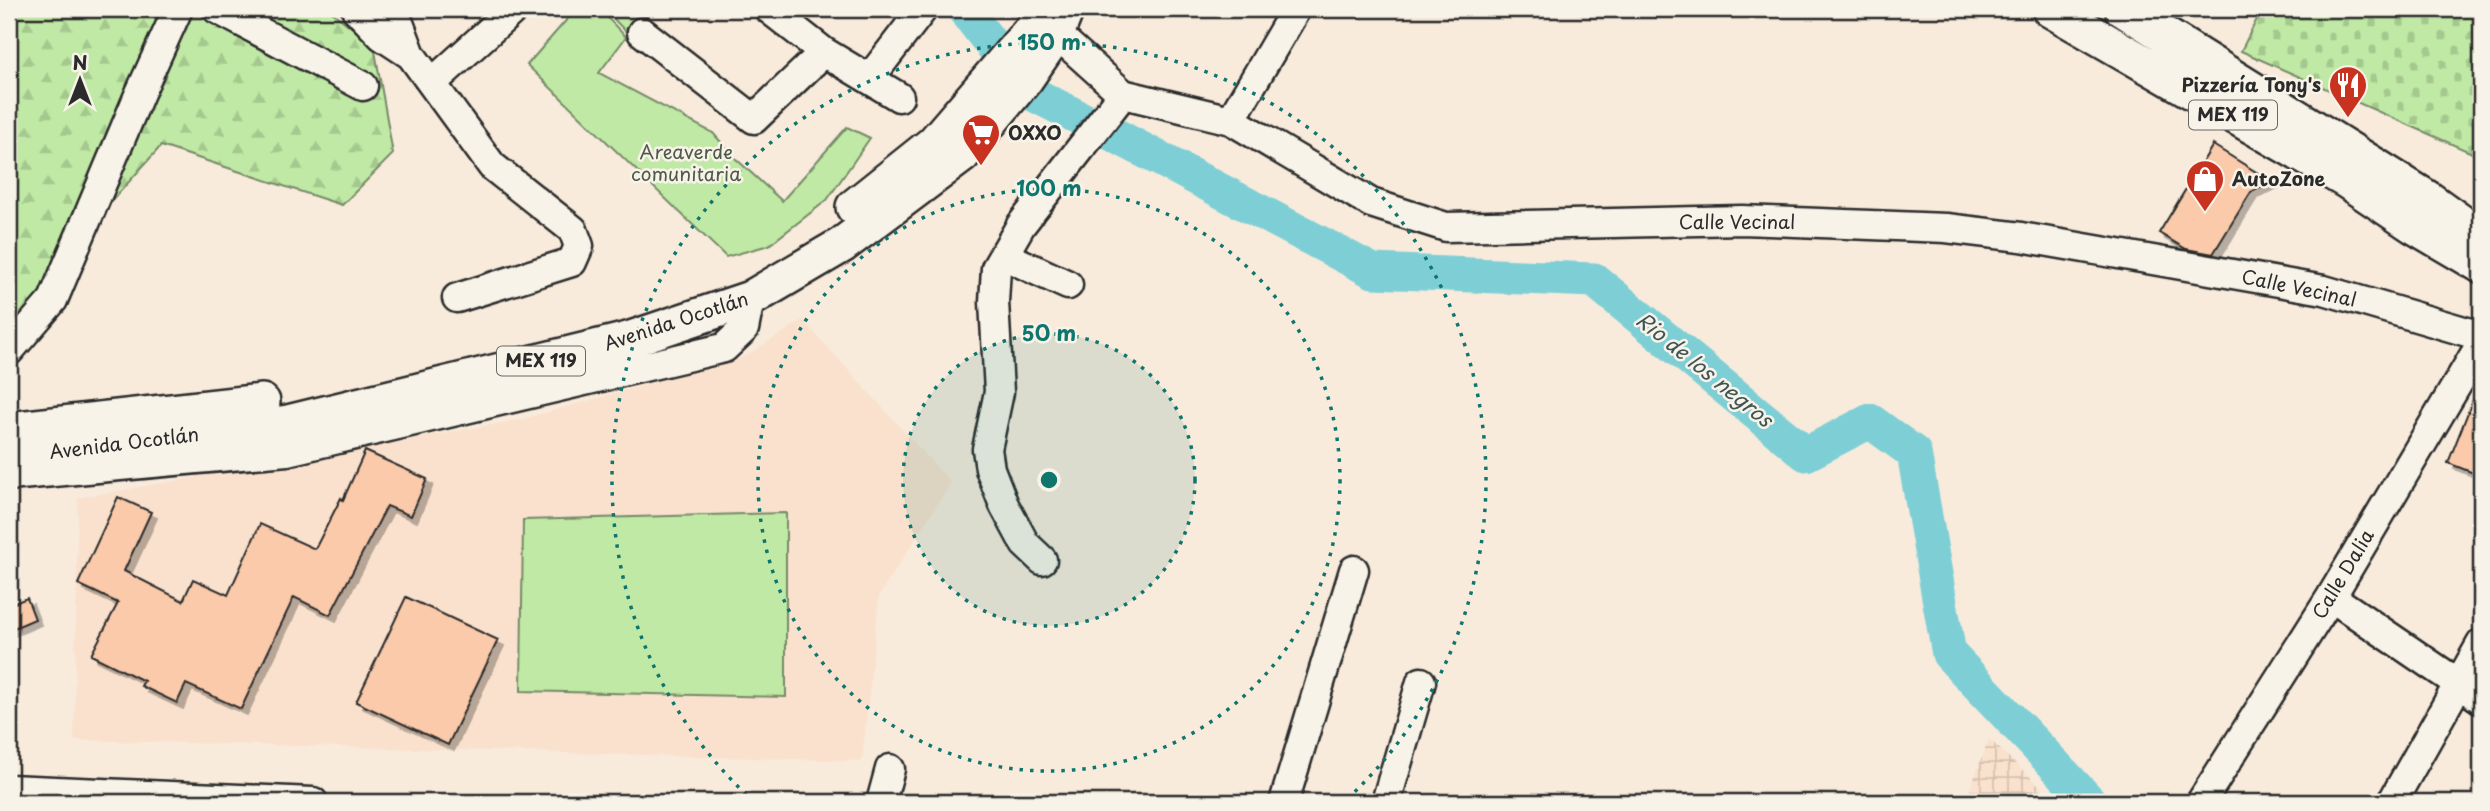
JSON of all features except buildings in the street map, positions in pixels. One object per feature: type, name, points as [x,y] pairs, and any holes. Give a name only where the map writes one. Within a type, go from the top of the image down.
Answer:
[{"type":"main road","name":"MEX 119","points":[[2050,9],[2346,180],[2421,212]]},
{"type":"main road","name":"MEX 119","points":[[2123,9],[2421,212]]},
{"type":"main road","name":"Avenida Ocotlán","points":[[9,456],[76,451],[288,423],[628,340],[750,299],[842,245],[962,155],[995,94],[1051,18]]},
{"type":"main road","name":"Avenida Ocotlán","points":[[9,430],[282,400],[622,320],[754,274],[818,236],[995,94]]},
{"type":"main road","points":[[2421,212],[2481,218]]},
{"type":"main road","points":[[2421,212],[2481,237]]},
{"type":"main road","points":[[2421,212],[2481,265]]},
{"type":"main road","points":[[2421,212],[2454,267],[2481,284]]},
{"type":"street","points":[[9,351],[53,300],[178,9]]},
{"type":"street","points":[[217,9],[363,86]]},
{"type":"street","points":[[356,9],[382,18],[492,166],[573,230],[579,246],[572,262],[457,298]]},
{"type":"street","points":[[432,83],[514,9]]},
{"type":"street","points":[[769,9],[824,52],[900,97]]},
{"type":"street","points":[[869,79],[923,9]]},
{"type":"street","points":[[1231,120],[1296,9]]},
{"type":"street","name":"Calle Vecinal","points":[[1051,18],[1123,94],[1231,120],[1371,202],[1446,227],[1742,220],[1946,228],[2021,237],[2324,290],[2481,336]]},
{"type":"street","points":[[642,32],[754,119],[824,52]]},
{"type":"street","points":[[1042,560],[1025,544],[1004,505],[990,469],[987,449],[999,392],[994,302],[996,268],[1021,225],[1123,94]]},
{"type":"street","points":[[1003,255],[1068,285]]},
{"type":"street","points":[[9,476],[287,451],[724,348],[744,330],[750,299]]},
{"type":"street","name":"Calle Dalia","points":[[2201,802],[2330,597],[2481,344]]},
{"type":"street","points":[[1284,802],[1354,570]]},
{"type":"street","points":[[2330,597],[2470,692]]},
{"type":"street","points":[[2392,802],[2470,692],[2481,643]]},
{"type":"street","points":[[1386,802],[1421,682]]},
{"type":"street","points":[[881,802],[890,769]]},
{"type":"street","points":[[9,789],[313,802]]},
{"type":"shaded area","points":[[803,320],[951,483],[879,596],[862,761],[74,740],[78,498],[523,419],[744,357]]},
{"type":"shaded area","points":[[1989,739],[2057,802],[1965,802]]},
{"type":"green space","points":[[9,9],[328,9],[374,45],[393,154],[342,205],[161,146],[83,233],[22,320],[9,321]]},
{"type":"green space","name":"Areaverde comunitaria","points":[[576,9],[599,9],[626,37],[599,73],[713,133],[735,158],[782,201],[847,127],[870,138],[827,200],[769,245],[726,257],[527,65]]},
{"type":"green space","points":[[604,9],[653,9],[632,38]]},
{"type":"green space","points":[[2262,9],[2481,9],[2481,157],[2241,51]]},
{"type":"green space","points":[[786,513],[786,697],[521,691],[523,520]]},
{"type":"waterway","name":"Rio de los negros","points":[[964,9],[1029,92],[1088,122]]},
{"type":"waterway","name":"Rio de los negros","points":[[1107,131],[1373,271],[1594,280],[1806,454],[1870,421],[1914,453],[1949,654],[2090,802]]},
{"type":"place","name":"Pizzería Tony's","points":[[2348,119]]},
{"type":"place","name":"OXXO","points":[[981,167]]},
{"type":"place","name":"AutoZone","points":[[2205,213]]}]
